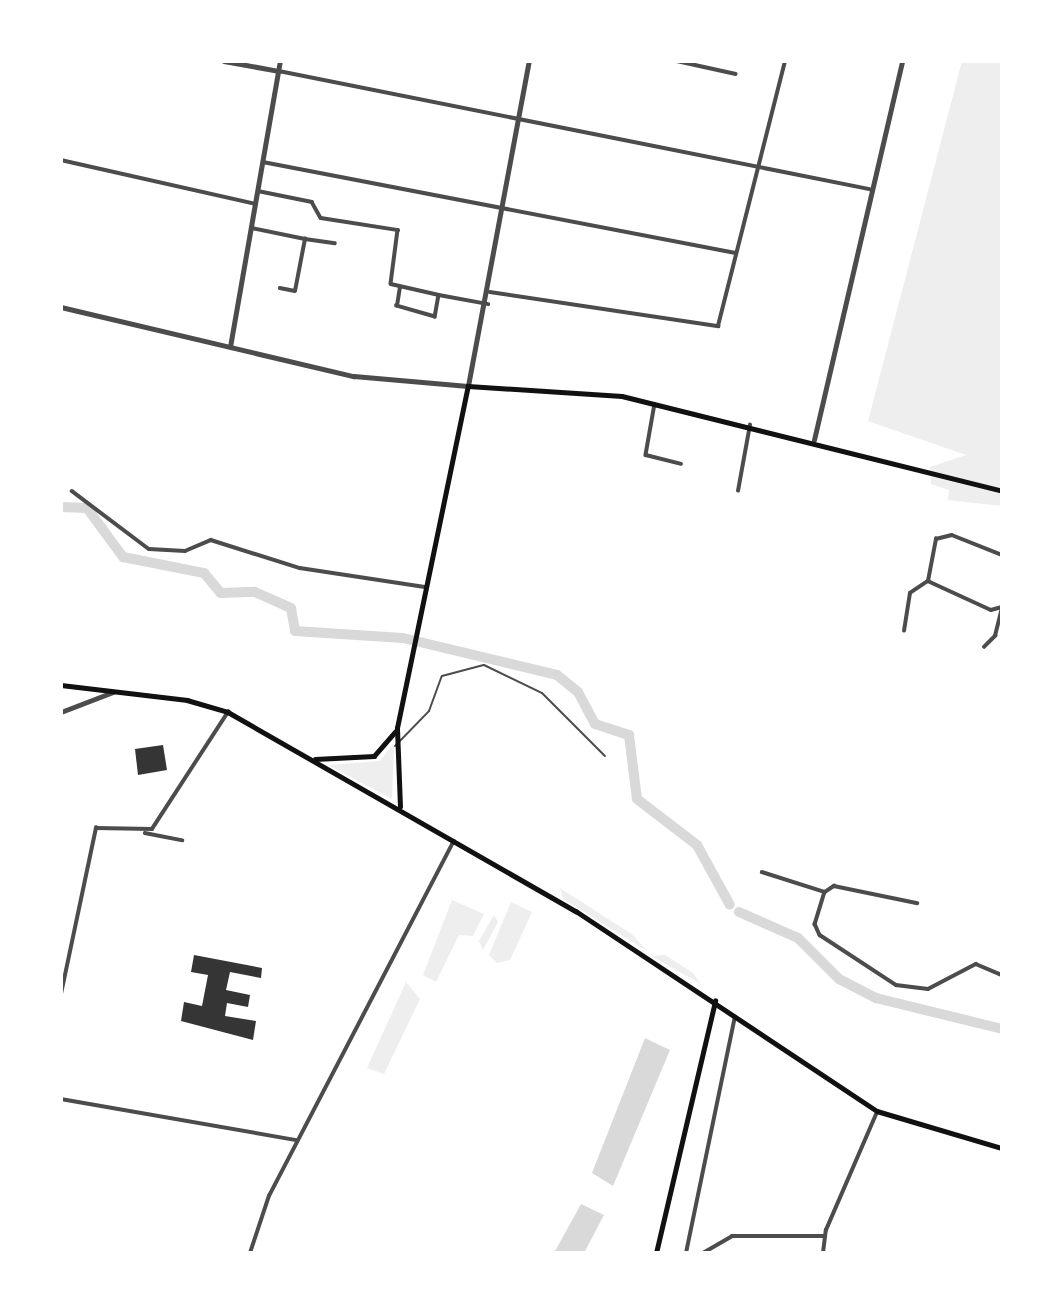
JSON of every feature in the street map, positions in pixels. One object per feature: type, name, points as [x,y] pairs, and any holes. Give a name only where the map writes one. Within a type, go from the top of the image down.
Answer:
[{"type":"main road","points":[[400,808],[395,746],[397,728],[468,386],[655,404],[814,440],[1002,491]]},
{"type":"main road","points":[[61,685],[228,712],[455,839],[715,1001],[877,1111],[1002,1149]]},
{"type":"main road","points":[[309,758],[374,756],[397,728]]},
{"type":"main road","points":[[656,1253],[715,1001]]},
{"type":"street","points":[[224,61],[755,164],[869,189]]},
{"type":"street","points":[[230,347],[280,61]]},
{"type":"street","points":[[61,307],[373,380],[468,386],[491,292],[529,61]]},
{"type":"street","points":[[677,61],[736,74]]},
{"type":"street","points":[[491,292],[718,326],[755,164],[785,61]]},
{"type":"street","points":[[814,440],[869,189],[902,61]]},
{"type":"street","points":[[61,160],[256,204]]},
{"type":"street","points":[[263,162],[735,253]]},
{"type":"street","points":[[258,191],[312,202],[321,218],[398,230],[389,280],[400,287],[488,304]]},
{"type":"street","points":[[252,228],[335,243]]},
{"type":"street","points":[[280,288],[295,291],[305,239]]},
{"type":"street","points":[[400,287],[397,306],[435,317],[439,295]]},
{"type":"street","points":[[655,404],[646,455],[681,464]]},
{"type":"street","points":[[738,491],[750,425]]},
{"type":"street","points":[[72,491],[149,549],[185,551],[211,540],[279,557],[300,568],[425,587]]},
{"type":"street","points":[[904,631],[911,593],[928,581],[936,539],[960,537],[1002,555]]},
{"type":"street","points":[[928,581],[991,610],[1002,607],[995,636],[984,646]]},
{"type":"street","points":[[61,712],[113,692]]},
{"type":"street","points":[[143,833],[160,818],[228,712]]},
{"type":"street","points":[[61,994],[96,828],[182,839]]},
{"type":"street","points":[[250,1253],[298,1140],[455,839]]},
{"type":"street","points":[[762,872],[825,892]]},
{"type":"street","points":[[917,904],[834,886],[825,892],[815,924],[820,936],[896,985],[928,989],[975,964],[1002,975]]},
{"type":"street","points":[[686,1253],[736,1015]]},
{"type":"street","points":[[61,1099],[298,1140]]},
{"type":"street","points":[[824,1253],[825,1236],[877,1111]]},
{"type":"street","points":[[703,1253],[732,1236],[825,1236]]},
{"type":"lane","points":[[395,746],[429,711],[442,677],[484,665],[542,693],[605,756]]},
{"type":"shaded area","points":[[962,61],[1002,61],[1002,506],[948,500],[949,490],[931,484],[930,467],[966,455],[868,421]]},
{"type":"shaded area","points":[[394,743],[392,799],[328,765],[380,761]]},
{"type":"shaded area","points":[[560,888],[633,935],[647,951],[563,899]]},
{"type":"shaded area","points":[[452,900],[484,914],[473,936],[459,935],[436,982],[423,975]]},
{"type":"shaded area","points":[[511,902],[532,912],[510,960],[497,963],[489,955]]},
{"type":"shaded area","points":[[494,915],[498,922],[483,950],[479,941]]},
{"type":"shaded area","points":[[665,955],[693,973],[701,984],[651,956]]},
{"type":"shaded area","points":[[406,982],[420,999],[384,1074],[367,1068]]},
{"type":"shaded area","points":[[645,1038],[670,1050],[613,1186],[592,1173]]},
{"type":"shaded area","points":[[581,1204],[604,1215],[584,1253],[554,1253]]},
{"type":"building","points":[[163,745],[167,770],[138,775],[135,749]]},
{"type":"building","points":[[194,955],[262,968],[261,978],[230,972],[226,990],[250,995],[248,1007],[227,1003],[225,1016],[256,1021],[253,1040],[181,1021],[184,1002],[202,1006],[208,975],[191,972]]},
{"type":"waterway","points":[[61,507],[87,508],[123,557],[204,573],[221,593],[255,592],[291,608],[295,631],[403,638],[557,675],[578,692],[595,724],[629,735],[637,799],[697,845],[730,905]]},
{"type":"waterway","points":[[739,912],[798,938],[839,979],[876,998],[1002,1029]]}]
